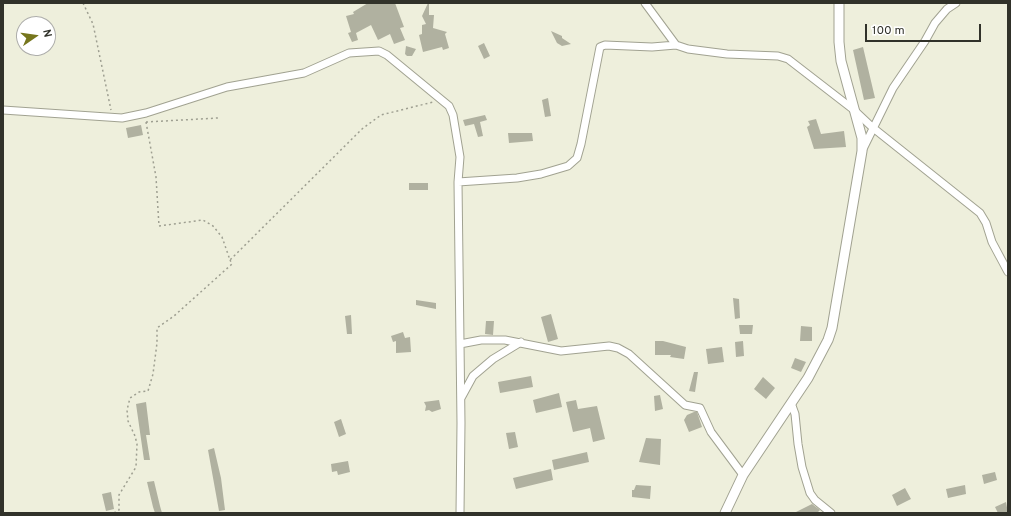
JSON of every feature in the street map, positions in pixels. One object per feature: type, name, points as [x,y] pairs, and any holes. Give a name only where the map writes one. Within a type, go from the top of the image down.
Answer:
[{"type":"street","points":[[646,3],[676,45]]},
{"type":"street","points":[[725,513],[742,475],[808,378],[828,340],[832,328],[862,151],[862,138],[841,61],[839,3]]},
{"type":"street","points":[[862,151],[872,127],[893,88],[925,41],[935,23],[947,9],[956,3]]},
{"type":"street","points":[[458,182],[517,178],[541,174],[568,166],[577,158],[600,47],[605,45],[652,47],[676,45],[688,49],[727,54],[778,56],[788,59],[854,110],[872,127],[980,213],[986,223],[992,242],[1008,272]]},
{"type":"street","points":[[3,110],[122,118],[146,113],[226,87],[304,73],[349,53],[379,51],[387,55],[449,106],[453,115],[460,156],[458,182],[461,398],[460,513]]},
{"type":"street","points":[[460,344],[481,340],[521,342],[561,350],[609,346],[618,348],[629,354],[685,405],[700,408],[711,432],[742,475]]},
{"type":"street","points":[[461,398],[473,376],[493,359],[521,342]]},
{"type":"street","points":[[791,404],[795,414],[802,467],[810,493],[815,500],[831,513]]},
{"type":"path","points":[[83,3],[93,24],[113,117]]},
{"type":"path","points":[[230,260],[362,129],[381,115],[441,100]]},
{"type":"path","points":[[114,513],[119,510],[119,495],[136,467],[137,444],[128,421],[127,410],[130,398],[139,392],[148,391],[153,374],[157,343],[157,328],[174,316],[232,264],[222,237],[214,226],[203,220],[158,226],[156,178],[146,122],[218,118]]},
{"type":"building","points":[[368,3],[395,3],[404,27],[400,28],[405,40],[394,44],[390,34],[378,40],[371,25],[356,33],[358,40],[352,42],[348,33],[351,32],[346,16],[354,14],[353,12]]},
{"type":"building","points":[[428,3],[429,15],[434,15],[433,28],[447,32],[445,34],[449,48],[443,50],[442,47],[423,52],[419,35],[422,34],[422,25],[426,24],[422,16]]},
{"type":"building","points":[[551,31],[562,36],[562,38],[571,44],[562,46],[557,43]]},
{"type":"building","points":[[484,43],[490,56],[484,59],[478,46]]},
{"type":"building","points":[[406,46],[416,49],[412,56],[407,56],[405,54]]},
{"type":"building","points":[[863,47],[875,98],[864,100],[853,50]]},
{"type":"building","points":[[548,98],[551,116],[545,117],[542,100]]},
{"type":"building","points":[[485,115],[487,120],[480,122],[483,136],[478,137],[474,124],[465,126],[463,120]]},
{"type":"building","points":[[816,119],[821,134],[844,131],[846,147],[814,149],[807,127],[810,125],[808,121]]},
{"type":"building","points":[[141,125],[143,135],[128,138],[126,128]]},
{"type":"building","points":[[508,133],[532,133],[533,141],[509,143]]},
{"type":"building","points":[[409,183],[428,183],[428,190],[409,190]]},
{"type":"building","points":[[733,298],[739,299],[740,318],[735,319]]},
{"type":"building","points":[[416,300],[436,303],[436,309],[416,305]]},
{"type":"building","points":[[551,314],[558,339],[548,342],[541,317]]},
{"type":"building","points":[[351,315],[352,334],[347,334],[345,316]]},
{"type":"building","points":[[486,321],[494,321],[493,335],[485,334]]},
{"type":"building","points":[[739,325],[753,325],[752,334],[740,334]]},
{"type":"building","points":[[801,326],[812,327],[812,341],[800,341]]},
{"type":"building","points":[[403,332],[405,338],[410,337],[411,352],[396,353],[396,341],[393,342],[391,336]]},
{"type":"building","points":[[655,341],[663,341],[686,347],[684,359],[670,357],[671,355],[655,355]]},
{"type":"building","points":[[743,341],[744,356],[736,357],[735,342]]},
{"type":"building","points":[[722,347],[724,362],[708,364],[706,349]]},
{"type":"building","points":[[795,358],[806,362],[801,372],[791,368]]},
{"type":"building","points":[[694,372],[698,372],[695,392],[689,391]]},
{"type":"building","points":[[531,376],[533,387],[500,393],[498,382]]},
{"type":"building","points":[[763,377],[775,388],[766,399],[754,389]]},
{"type":"building","points":[[559,393],[562,407],[536,413],[533,400]]},
{"type":"building","points":[[660,395],[663,409],[655,411],[654,396]]},
{"type":"building","points":[[439,400],[441,409],[432,412],[429,410],[425,411],[426,406],[424,402]]},
{"type":"building","points":[[576,400],[578,409],[597,406],[605,439],[593,442],[590,428],[573,432],[566,402]]},
{"type":"building","points":[[146,402],[150,435],[146,435],[150,460],[144,460],[136,404]]},
{"type":"building","points":[[697,412],[702,427],[689,432],[684,420],[687,415]]},
{"type":"building","points":[[341,419],[346,434],[339,437],[334,422]]},
{"type":"building","points":[[515,432],[518,447],[509,449],[506,433]]},
{"type":"building","points":[[646,438],[661,439],[660,465],[639,462]]},
{"type":"building","points":[[214,448],[221,478],[225,510],[219,511],[208,450]]},
{"type":"building","points":[[587,452],[589,462],[554,470],[552,460]]},
{"type":"building","points":[[348,461],[350,472],[338,475],[337,471],[332,472],[331,464]]},
{"type":"building","points":[[551,469],[553,480],[516,489],[513,478]]},
{"type":"building","points":[[995,472],[997,480],[984,484],[982,475]]},
{"type":"building","points":[[154,481],[162,513],[155,513],[153,507],[147,482]]},
{"type":"building","points":[[636,485],[651,486],[650,499],[632,497],[632,490],[634,490]]},
{"type":"building","points":[[965,485],[966,494],[948,498],[946,489]]},
{"type":"building","points":[[905,488],[911,499],[897,506],[892,495]]},
{"type":"building","points":[[111,492],[114,509],[106,511],[102,494]]},
{"type":"building","points":[[1006,502],[1008,513],[998,513],[995,507]]},
{"type":"building","points":[[812,504],[820,510],[817,513],[794,513]]}]
